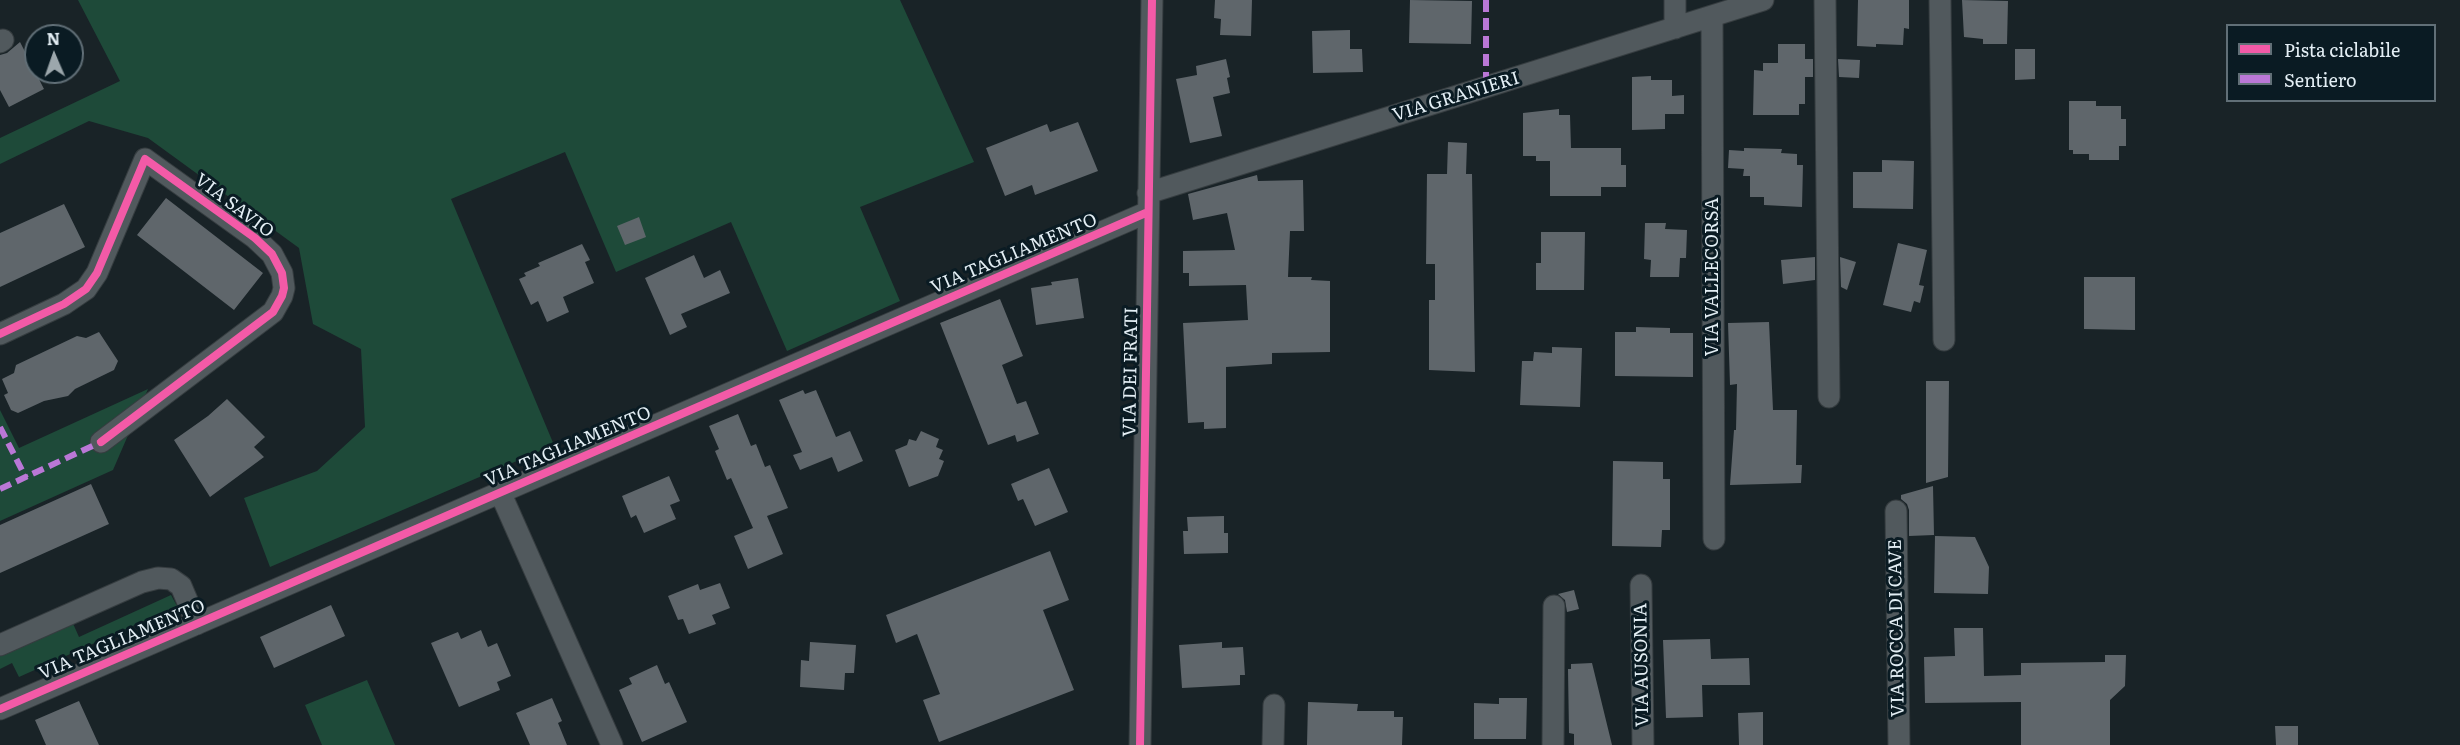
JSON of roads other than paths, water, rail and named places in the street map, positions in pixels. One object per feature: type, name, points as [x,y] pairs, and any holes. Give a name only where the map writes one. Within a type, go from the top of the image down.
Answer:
[{"type":"street","name":"VIA DEI FRATI","points":[[1140,745],[1152,0]]},
{"type":"street","points":[[1675,0],[1675,28]]},
{"type":"street","name":"VIA GRANIERI","points":[[1148,202],[1763,0]]},
{"type":"street","points":[[1825,0],[1829,397]]},
{"type":"street","points":[[1940,0],[1944,340]]},
{"type":"street","name":"VIA VALLECORSA","points":[[1712,16],[1714,539]]},
{"type":"street","name":"VIA SAVIO","points":[[0,334],[64,304],[86,289],[99,268],[145,159],[255,238],[272,254],[282,273],[284,288],[273,312],[101,442]]},
{"type":"street","name":"VIA TAGLIAMENTO","points":[[0,709],[500,492],[1148,202]]},
{"type":"street","points":[[500,492],[612,745]]},
{"type":"street","name":"VIA ROCCA DI CAVE","points":[[1896,511],[1899,745]]},
{"type":"street","points":[[0,645],[141,582],[158,578],[171,579],[181,586],[197,624]]},
{"type":"street","name":"VIA AUSONIA","points":[[1641,585],[1643,745]]},
{"type":"street","points":[[1553,745],[1554,606]]},
{"type":"street","points":[[1273,745],[1274,705]]}]
